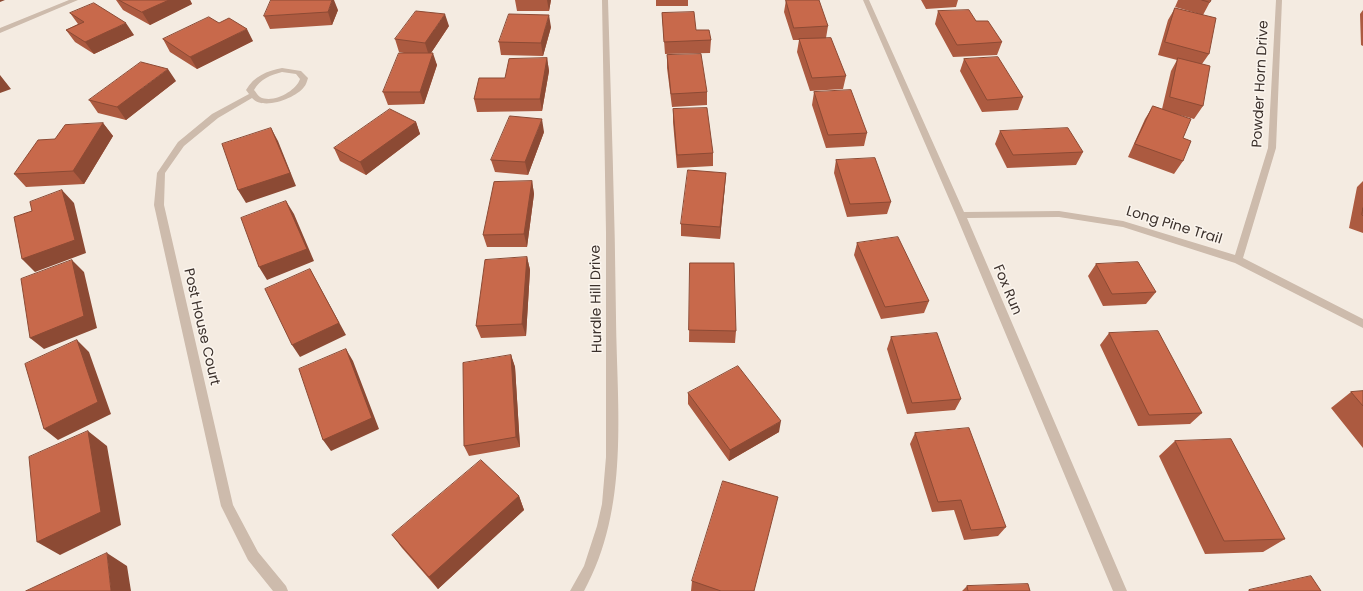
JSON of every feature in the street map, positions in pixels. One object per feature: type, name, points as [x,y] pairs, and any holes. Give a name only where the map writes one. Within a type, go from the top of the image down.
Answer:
[{"type":"street","points":[[0,31],[75,0]]},
{"type":"street","name":"Hurdle Hill Drive","points":[[578,591],[585,579],[598,547],[608,504],[612,463],[611,262],[605,0]]},
{"type":"street","name":"Fox Run","points":[[866,0],[961,215],[1120,591]]},
{"type":"street","name":"Powder Horn Drive","points":[[1238,260],[1272,148],[1279,0]]},
{"type":"street","points":[[282,70],[298,72],[304,80],[303,86],[298,91],[282,99],[264,100],[256,98],[252,95],[250,90],[257,80],[273,72],[282,70]]},
{"type":"street","name":"Post House Court","points":[[252,95],[215,116],[181,144],[161,173],[159,206],[227,506],[252,556],[281,591]]},
{"type":"street","name":"Long Pine Trail","points":[[961,215],[1059,214],[1086,217],[1123,224],[1238,260],[1363,324]]},
{"type":"building","points":[[119,0],[169,0],[142,12]]},
{"type":"building","points":[[271,0],[332,0],[328,12],[264,16]]},
{"type":"building","points":[[786,0],[819,0],[828,26],[794,28]]},
{"type":"building","points":[[94,3],[126,23],[85,42],[66,30],[84,22],[70,13]]},
{"type":"building","points":[[1175,8],[1216,18],[1209,54],[1165,42]]},
{"type":"building","points":[[969,10],[976,21],[988,21],[1002,42],[957,45],[938,11]]},
{"type":"building","points":[[416,11],[445,14],[425,43],[395,39]]},
{"type":"building","points":[[694,12],[696,30],[709,30],[711,40],[664,42],[662,13]]},
{"type":"building","points":[[509,14],[549,15],[541,43],[499,42]]},
{"type":"building","points":[[209,17],[219,23],[229,18],[247,29],[190,57],[163,39]]},
{"type":"building","points":[[831,38],[846,76],[812,78],[799,39]]},
{"type":"building","points":[[399,53],[433,53],[420,92],[383,92]]},
{"type":"building","points":[[701,54],[707,92],[671,94],[667,55]]},
{"type":"building","points":[[998,57],[1023,97],[987,100],[964,59]]},
{"type":"building","points":[[547,58],[540,99],[474,99],[479,78],[505,78],[509,59]]},
{"type":"building","points":[[1178,58],[1210,66],[1203,106],[1170,97]]},
{"type":"building","points":[[141,62],[168,69],[117,107],[89,100]]},
{"type":"building","points":[[851,90],[867,133],[828,135],[814,92]]},
{"type":"building","points":[[1153,106],[1191,119],[1183,138],[1191,141],[1183,161],[1135,144]]},
{"type":"building","points":[[707,108],[713,153],[677,155],[673,109]]},
{"type":"building","points":[[390,109],[416,122],[360,162],[334,148]]},
{"type":"building","points":[[510,116],[542,119],[525,162],[491,160]]},
{"type":"building","points":[[103,123],[73,171],[14,174],[38,140],[55,139],[65,125]]},
{"type":"building","points":[[271,128],[290,173],[238,190],[222,144]]},
{"type":"building","points":[[1068,128],[1083,152],[1013,155],[1000,131]]},
{"type":"building","points":[[875,158],[891,202],[850,204],[836,160]]},
{"type":"building","points":[[688,170],[726,173],[720,227],[681,224]]},
{"type":"building","points":[[532,181],[524,234],[483,235],[494,182]]},
{"type":"building","points":[[62,190],[75,240],[22,259],[14,217],[32,211],[30,202]]},
{"type":"building","points":[[286,201],[307,249],[259,267],[241,218]]},
{"type":"building","points":[[898,237],[929,301],[885,307],[857,243]]},
{"type":"building","points":[[527,257],[522,324],[476,326],[485,260]]},
{"type":"building","points":[[72,260],[84,316],[30,338],[21,279]]},
{"type":"building","points":[[1138,262],[1156,292],[1112,294],[1096,264]]},
{"type":"building","points":[[690,263],[734,263],[736,331],[689,330]]},
{"type":"building","points":[[310,269],[339,323],[292,345],[265,289]]},
{"type":"building","points":[[1158,331],[1202,413],[1149,415],[1109,333]]},
{"type":"building","points":[[937,333],[961,399],[912,403],[891,337]]},
{"type":"building","points":[[77,340],[98,402],[44,429],[25,364]]},
{"type":"building","points":[[346,349],[372,418],[323,440],[299,369]]},
{"type":"building","points":[[511,355],[516,437],[464,446],[463,363]]},
{"type":"building","points":[[738,366],[781,421],[730,450],[688,393]]},
{"type":"building","points":[[1363,391],[1363,406],[1351,392]]},
{"type":"building","points":[[969,428],[1006,527],[971,530],[961,500],[938,502],[915,433]]},
{"type":"building","points":[[88,431],[101,512],[37,542],[29,457]]},
{"type":"building","points":[[1231,439],[1285,539],[1224,541],[1175,441]]},
{"type":"building","points":[[481,460],[519,496],[429,577],[392,535]]},
{"type":"building","points":[[723,481],[778,497],[754,591],[721,591],[692,581]]},
{"type":"building","points":[[107,553],[111,591],[26,591]]},
{"type":"building","points":[[1311,576],[1321,591],[1249,591],[1249,590]]},
{"type":"building","points":[[1028,584],[1030,591],[968,591],[967,586]]}]
